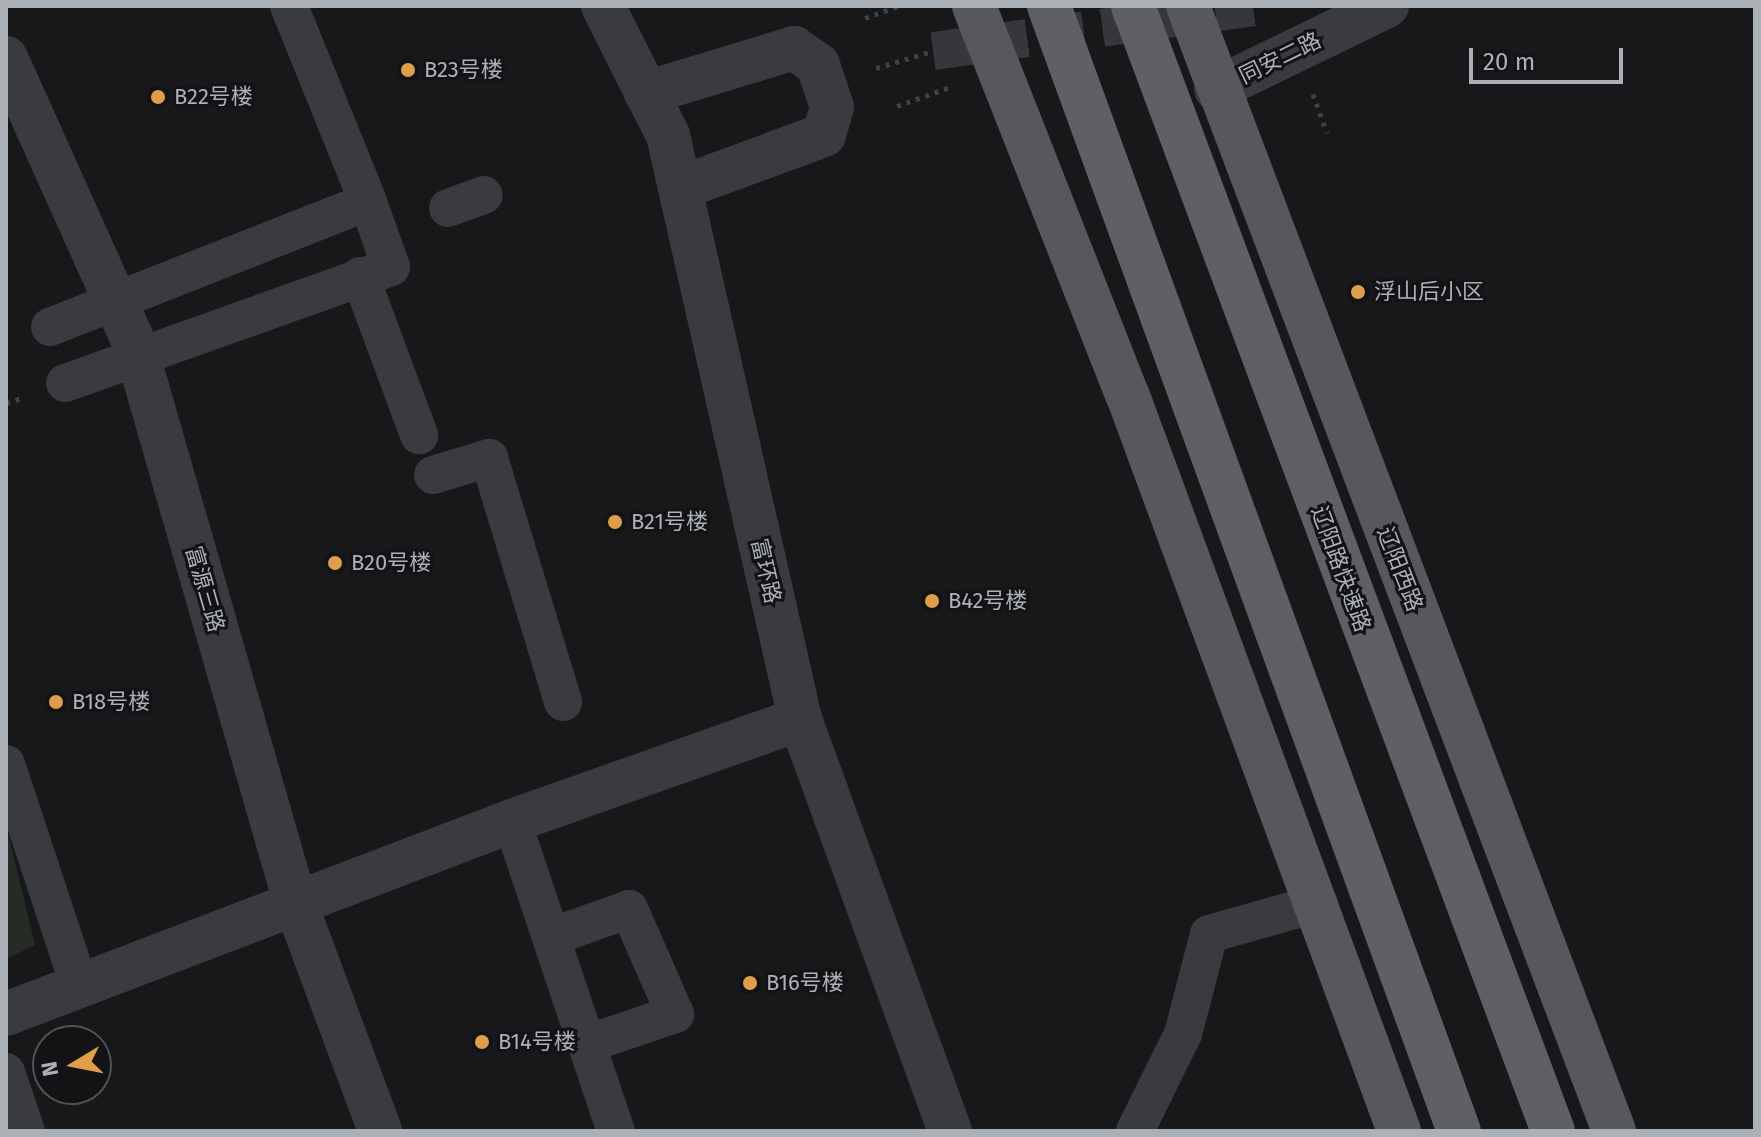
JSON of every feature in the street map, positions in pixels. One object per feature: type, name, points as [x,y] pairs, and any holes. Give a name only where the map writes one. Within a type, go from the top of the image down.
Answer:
[{"type":"highway","points":[[1049,6],[1459,1131]]},
{"type":"highway","name":"辽阳路快速路","points":[[1133,6],[1553,1131]]},
{"type":"main road","points":[[974,6],[1128,396],[1319,903],[1399,1131]]},
{"type":"main road","name":"辽阳西路","points":[[1188,6],[1216,89],[1614,1131]]},
{"type":"street","points":[[65,383],[391,267],[289,6]]},
{"type":"street","name":"富环路","points":[[603,6],[668,135],[800,719],[950,1131]]},
{"type":"street","name":"同安二路","points":[[1216,89],[1387,6]]},
{"type":"street","points":[[646,93],[794,48],[818,65],[832,107],[824,135],[680,188]]},
{"type":"street","name":"富源三路","points":[[6,58],[139,358],[295,902],[380,1131]]},
{"type":"street","points":[[448,208],[484,195]]},
{"type":"street","points":[[50,327],[368,202]]},
{"type":"street","points":[[360,276],[419,435]]},
{"type":"street","points":[[433,475],[489,458],[563,702]]},
{"type":"street","points":[[6,1014],[512,821],[800,719]]},
{"type":"street","points":[[6,764],[79,985]]},
{"type":"street","points":[[512,821],[616,1131]]},
{"type":"street","points":[[1135,1131],[1183,1034],[1209,934],[1319,903]]},
{"type":"street","points":[[551,937],[629,909],[675,1014],[587,1044]]},
{"type":"street","points":[[6,1072],[26,1131]]},
{"type":"path","points":[[865,18],[898,6]]},
{"type":"path","points":[[876,68],[933,51]]},
{"type":"path","points":[[897,106],[954,86]]},
{"type":"shaded area","points":[[6,825],[35,945],[6,959]]},
{"type":"tunnel","points":[[933,51],[1263,6]]},
{"type":"place","name":"B23号楼","points":[[408,70]]},
{"type":"place","name":"B22号楼","points":[[158,97]]},
{"type":"place","name":"浮山后小区","points":[[1358,292]]},
{"type":"place","name":"B21号楼","points":[[615,522]]},
{"type":"place","name":"B20号楼","points":[[335,563]]},
{"type":"place","name":"B42号楼","points":[[932,601]]},
{"type":"place","name":"B18号楼","points":[[56,702]]},
{"type":"place","name":"B16号楼","points":[[750,983]]},
{"type":"place","name":"B14号楼","points":[[482,1042]]}]
